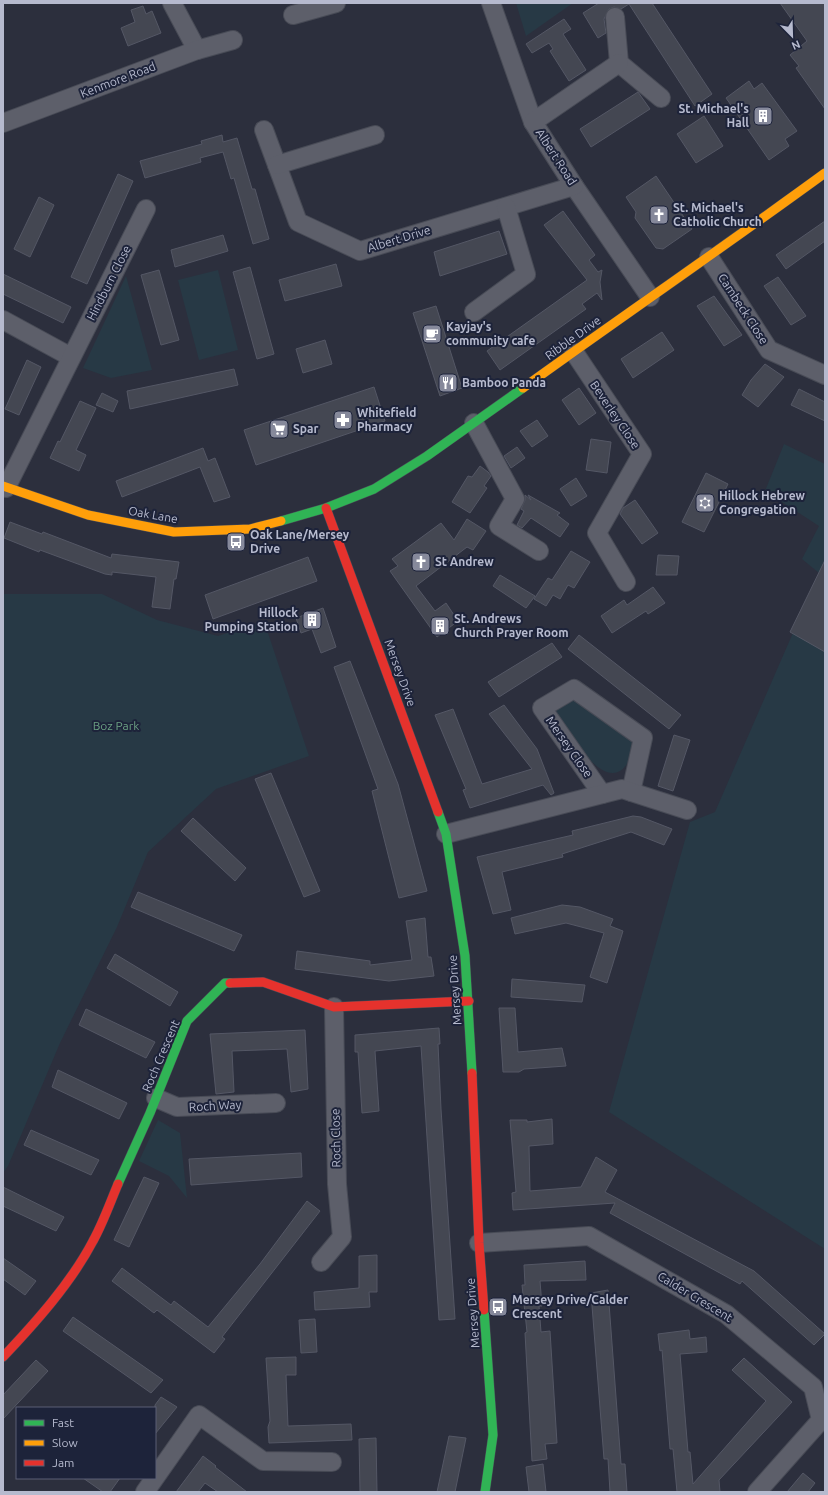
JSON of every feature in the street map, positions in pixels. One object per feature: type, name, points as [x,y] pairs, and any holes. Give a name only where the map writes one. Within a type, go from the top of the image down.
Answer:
[{"type":"street","points":[[172,3],[197,50]]},
{"type":"street","points":[[293,15],[336,3]]},
{"type":"street","name":"Albert Road","points":[[491,3],[533,122],[574,186],[650,297]]},
{"type":"street","points":[[615,17],[619,63],[661,98]]},
{"type":"street","name":"Kenmore Road","points":[[3,123],[197,50],[233,40]]},
{"type":"street","points":[[533,122],[619,63]]},
{"type":"street","name":"Albert Drive","points":[[264,130],[298,222],[360,251],[574,186]]},
{"type":"street","points":[[277,165],[375,135]]},
{"type":"street","name":"Ribble Drive","points":[[326,508],[374,489],[427,456],[650,297],[709,257],[825,173]]},
{"type":"street","points":[[474,312],[526,274],[506,207]]},
{"type":"street","name":"Hindburn Close","points":[[4,487],[146,209]]},
{"type":"street","name":"Cambeck Close","points":[[709,257],[769,350],[825,375]]},
{"type":"street","points":[[3,320],[71,357]]},
{"type":"street","name":"Beverley Close","points":[[574,352],[642,454],[597,533],[626,582]]},
{"type":"street","points":[[474,423],[515,498],[499,526],[539,551]]},
{"type":"street","name":"Oak Lane","points":[[4,487],[88,514],[174,532],[250,529],[326,508]]},
{"type":"street","name":"Mersey Drive","points":[[326,508],[446,834],[465,956],[469,1001],[479,1243],[493,1435],[491,1458],[485,1492]]},
{"type":"street","name":"Mersey Close","points":[[602,794],[542,708],[574,688],[643,738],[631,792]]},
{"type":"street","points":[[446,834],[622,789],[687,810]]},
{"type":"street","name":"Roch Crescent","points":[[3,1357],[26,1333],[66,1282],[93,1242],[156,1098],[187,1021],[225,983],[263,982],[334,1007],[469,1001]]},
{"type":"street","name":"Roch Close","points":[[321,1262],[342,1237],[337,1184],[334,1007]]},
{"type":"street","name":"Roch Way","points":[[156,1098],[177,1107],[276,1103]]},
{"type":"street","name":"Calder Crescent","points":[[479,1243],[589,1236],[726,1314],[813,1387],[821,1420],[757,1492]]},
{"type":"street","points":[[156,1477],[200,1415],[262,1461],[332,1462]]},
{"type":"street","points":[[145,1492],[154,1479]]},
{"type":"green space","points":[[516,3],[573,3],[526,36]]},
{"type":"green space","points":[[218,270],[238,350],[199,360],[178,280]]},
{"type":"green space","points":[[126,276],[152,370],[111,378],[83,368]]},
{"type":"green space","points":[[784,444],[825,464],[825,1249],[609,1112],[690,822],[715,812],[819,573],[802,559],[819,526],[765,491]]},
{"type":"green space","name":"Boz Park","points":[[3,594],[102,594],[157,620],[218,636],[264,621],[309,756],[216,789],[148,852],[117,927],[60,1043],[8,1166],[3,1173]]},
{"type":"green space","points":[[574,696],[634,738],[629,760],[620,771],[611,773],[602,770],[592,762],[574,741],[555,712],[558,705]]},
{"type":"green space","points":[[158,1120],[180,1133],[187,1198],[169,1176],[139,1161]]},
{"type":"building","points":[[599,3],[652,3],[712,94],[695,106],[629,4],[621,9],[614,7],[609,9],[604,19],[606,33],[598,38],[583,13]]},
{"type":"building","points":[[780,3],[825,3],[825,109],[796,68],[799,66],[790,55],[807,41]]},
{"type":"building","points":[[143,6],[146,14],[152,11],[161,33],[128,46],[121,28],[135,22],[131,10]]},
{"type":"building","points":[[564,19],[571,29],[563,34],[586,70],[569,81],[550,51],[553,49],[549,43],[532,53],[526,44]]},
{"type":"building","name":"St. Michael's Hall","points":[[749,81],[754,89],[762,83],[797,131],[785,139],[789,146],[769,160],[726,98]]},
{"type":"building","points":[[638,92],[650,109],[591,147],[580,129]]},
{"type":"building","points":[[704,116],[723,146],[696,163],[677,134]]},
{"type":"building","points":[[222,135],[223,142],[237,138],[252,189],[255,189],[269,239],[253,244],[234,178],[231,179],[223,152],[200,158],[201,162],[145,178],[140,161],[202,144],[201,141]]},
{"type":"building","points":[[118,174],[133,181],[87,284],[71,277]]},
{"type":"building","name":"St. Michael's Catholic Church","points":[[656,176],[692,229],[663,249],[656,248],[635,218],[636,212],[626,197]]},
{"type":"building","points":[[39,197],[54,205],[30,257],[14,249]]},
{"type":"building","points":[[563,211],[595,255],[589,260],[598,272],[602,270],[600,282],[602,300],[597,293],[582,304],[586,309],[500,370],[487,351],[587,280],[544,225]]},
{"type":"building","points":[[825,221],[825,241],[786,269],[776,255]]},
{"type":"building","points":[[499,231],[507,254],[440,276],[434,252]]},
{"type":"building","points":[[223,235],[228,251],[175,267],[171,250]]},
{"type":"building","points":[[336,264],[342,286],[285,301],[279,280]]},
{"type":"building","points":[[250,267],[274,354],[257,359],[233,272]]},
{"type":"building","points":[[159,270],[179,340],[161,345],[141,275]]},
{"type":"building","points":[[3,274],[71,307],[63,323],[3,294]]},
{"type":"building","points":[[778,277],[806,316],[791,325],[764,286]]},
{"type":"building","points":[[714,296],[742,335],[724,346],[697,306]]},
{"type":"building","points":[[436,306],[462,388],[440,396],[413,313]]},
{"type":"building","points":[[662,332],[674,350],[633,378],[621,359]]},
{"type":"building","points":[[325,340],[332,364],[303,373],[296,349]]},
{"type":"building","points":[[27,360],[41,367],[19,415],[5,409]]},
{"type":"building","points":[[765,364],[784,377],[758,407],[742,395],[751,380]]},
{"type":"building","points":[[234,369],[238,385],[130,409],[127,391]]},
{"type":"building","points":[[374,387],[385,421],[256,465],[244,430]]},
{"type":"building","points":[[579,388],[596,413],[579,425],[562,400]]},
{"type":"building","points":[[799,389],[825,402],[825,421],[791,405]]},
{"type":"building","points":[[102,393],[118,401],[113,412],[96,405]]},
{"type":"building","points":[[80,401],[96,408],[76,450],[86,455],[79,471],[50,458],[58,441],[60,442]]},
{"type":"building","points":[[537,420],[548,436],[532,447],[520,431]]},
{"type":"building","points":[[591,439],[611,442],[607,473],[586,470]]},
{"type":"building","points":[[517,447],[525,458],[511,468],[504,456]]},
{"type":"building","points":[[203,448],[208,461],[215,458],[230,497],[214,502],[200,467],[122,497],[116,481]]},
{"type":"building","points":[[480,466],[491,476],[484,486],[487,488],[470,513],[452,502],[468,476],[472,477]]},
{"type":"building","name":"Hillock Hebrew Congregation","points":[[706,473],[728,484],[704,532],[682,522]]},
{"type":"building","points":[[576,478],[587,496],[571,506],[560,489]]},
{"type":"building","points":[[525,495],[531,500],[528,495],[560,513],[557,515],[569,524],[560,537],[531,518],[522,528],[517,525],[524,511],[521,509],[525,500]]},
{"type":"building","points":[[635,500],[658,533],[642,544],[620,514],[623,508]]},
{"type":"building","name":"St Andrew","points":[[467,519],[486,531],[473,550],[467,547],[416,586],[435,611],[446,603],[458,621],[437,637],[390,571],[398,566],[392,559],[441,523],[454,540]]},
{"type":"building","points":[[10,522],[42,534],[43,532],[111,558],[112,554],[179,562],[176,579],[174,579],[170,609],[152,607],[156,577],[112,572],[112,575],[105,574],[40,550],[39,552],[4,538]]},
{"type":"building","points":[[571,551],[590,562],[574,588],[568,585],[560,599],[553,595],[546,606],[534,599],[548,578],[552,580]]},
{"type":"building","points":[[658,555],[679,556],[677,575],[656,575]]},
{"type":"building","points":[[308,557],[317,581],[213,619],[205,595]]},
{"type":"building","points":[[825,560],[825,652],[790,632]]},
{"type":"building","points":[[500,575],[535,596],[526,608],[493,586]]},
{"type":"building","points":[[653,587],[665,603],[648,614],[646,611],[612,633],[601,616],[624,600],[627,605]]},
{"type":"building","points":[[323,608],[336,647],[321,653],[312,629],[301,633],[296,618]]},
{"type":"building","points":[[579,635],[681,715],[669,729],[568,649]]},
{"type":"building","points":[[552,643],[562,657],[499,697],[488,682]]},
{"type":"building","points":[[350,661],[398,784],[427,891],[399,898],[372,791],[378,789],[334,667]]},
{"type":"building","points":[[504,705],[537,749],[554,793],[551,795],[543,785],[470,808],[463,790],[466,789],[435,715],[453,709],[482,784],[532,769],[489,714]]},
{"type":"building","points":[[674,735],[690,740],[673,791],[658,786]]},
{"type":"building","points":[[271,773],[320,891],[304,897],[255,779]]},
{"type":"building","points":[[633,816],[641,817],[672,829],[664,845],[631,832],[562,854],[563,857],[502,872],[511,910],[493,914],[477,857],[573,835],[572,831]]},
{"type":"building","points":[[193,818],[246,868],[235,881],[181,831]]},
{"type":"building","points":[[138,892],[242,935],[234,951],[131,907]]},
{"type":"building","points":[[562,905],[580,907],[613,919],[610,926],[623,931],[607,983],[590,977],[604,933],[566,923],[515,934],[511,918]]},
{"type":"building","points":[[425,918],[428,957],[431,957],[434,976],[389,981],[295,969],[297,951],[370,961],[370,965],[412,960],[406,921]]},
{"type":"building","points":[[115,954],[178,992],[170,1006],[107,968]]},
{"type":"building","points":[[512,979],[585,985],[582,1002],[511,997]]},
{"type":"building","points":[[499,1008],[515,1008],[518,1052],[562,1048],[566,1066],[524,1069],[519,1072],[503,1072]]},
{"type":"building","points":[[86,1009],[155,1042],[146,1058],[79,1025]]},
{"type":"building","points":[[439,1028],[440,1044],[438,1044],[441,1109],[455,1319],[439,1320],[421,1046],[375,1051],[379,1111],[362,1113],[358,1052],[355,1052],[355,1035]]},
{"type":"building","points":[[305,1030],[308,1089],[291,1092],[287,1049],[232,1051],[234,1092],[216,1094],[210,1034]]},
{"type":"building","points":[[58,1070],[127,1103],[119,1119],[52,1087]]},
{"type":"building","points":[[552,1119],[553,1144],[529,1146],[530,1191],[581,1187],[596,1157],[617,1170],[605,1192],[754,1271],[825,1334],[814,1345],[742,1281],[740,1284],[610,1213],[615,1203],[513,1210],[512,1193],[516,1192],[510,1120],[527,1120],[527,1122]]},
{"type":"building","points":[[31,1130],[99,1160],[91,1175],[24,1145]]},
{"type":"building","points":[[301,1153],[302,1177],[191,1185],[189,1159]]},
{"type":"building","points":[[144,1177],[159,1183],[129,1247],[114,1240]]},
{"type":"building","points":[[3,1187],[64,1217],[56,1231],[3,1206]]},
{"type":"building","points":[[307,1201],[320,1211],[222,1337],[225,1339],[214,1353],[157,1310],[154,1313],[112,1281],[122,1268],[171,1305],[174,1301],[208,1327],[260,1264]]},
{"type":"building","points":[[377,1255],[377,1292],[369,1292],[370,1307],[315,1310],[314,1292],[359,1288],[359,1256]]},
{"type":"building","points":[[3,1258],[36,1281],[25,1295],[3,1279]]},
{"type":"building","points":[[585,1261],[586,1280],[540,1281],[542,1306],[539,1306],[541,1332],[550,1331],[557,1443],[545,1444],[547,1459],[532,1461],[525,1333],[527,1332],[522,1285],[525,1285],[524,1265]]},
{"type":"building","points":[[608,1290],[621,1464],[625,1464],[627,1492],[610,1492],[608,1459],[604,1459],[591,1293]]},
{"type":"building","points":[[73,1317],[163,1380],[151,1393],[63,1331]]},
{"type":"building","points":[[315,1319],[317,1352],[301,1353],[299,1320]]},
{"type":"building","points":[[689,1330],[690,1339],[706,1337],[707,1352],[680,1354],[688,1452],[690,1452],[693,1484],[766,1401],[732,1370],[744,1358],[792,1402],[719,1480],[720,1492],[677,1492],[673,1449],[670,1449],[662,1350],[660,1351],[658,1334]]},
{"type":"building","points":[[296,1357],[296,1375],[286,1375],[288,1426],[351,1424],[352,1440],[269,1443],[268,1427],[270,1421],[266,1358]]},
{"type":"building","points":[[36,1360],[48,1371],[3,1419],[3,1395]]},
{"type":"building","points":[[161,1397],[177,1407],[156,1433],[156,1407],[155,1405]]},
{"type":"building","points":[[449,1436],[466,1438],[455,1492],[437,1492]]},
{"type":"building","points":[[376,1438],[377,1492],[360,1492],[359,1439]]},
{"type":"building","points":[[203,1456],[247,1492],[218,1492],[205,1483],[198,1492],[176,1492]]},
{"type":"building","points":[[543,1464],[546,1492],[529,1492],[526,1467]]},
{"type":"building","points":[[803,1473],[815,1483],[808,1492],[787,1492]]},
{"type":"building","points":[[84,1479],[119,1479],[110,1492],[103,1492]]},
{"type":"traffic: fast","points":[[281,521],[326,508],[374,489],[427,456],[523,388]]},
{"type":"traffic: fast","points":[[438,812],[446,834],[465,956],[472,1073]]},
{"type":"traffic: fast","points":[[118,1184],[150,1113],[187,1021],[225,983],[230,983]]},
{"type":"traffic: fast","points":[[484,1310],[493,1435],[485,1492]]},
{"type":"traffic: slow","points":[[523,388],[825,173]]},
{"type":"traffic: slow","points":[[3,486],[88,515],[174,532],[250,529],[281,521]]},
{"type":"traffic: jam","points":[[326,508],[438,812]]},
{"type":"traffic: jam","points":[[230,983],[263,982],[334,1007],[469,1001]]},
{"type":"traffic: jam","points":[[472,1073],[479,1243],[484,1310]]},
{"type":"traffic: jam","points":[[3,1357],[52,1302],[84,1257],[97,1234],[118,1184]]},
{"type":"place","name":"St. Michael's Hall","points":[[763,116]]},
{"type":"place","name":"St. Michael's Catholic Church","points":[[659,215]]},
{"type":"place","name":"Kayjay's community cafe","points":[[432,334]]},
{"type":"place","name":"Bamboo Panda","points":[[448,383]]},
{"type":"place","name":"Whitefield Pharmacy","points":[[343,420]]},
{"type":"place","name":"Spar","points":[[279,429]]},
{"type":"place","name":"Hillock Hebrew Congregation","points":[[705,503]]},
{"type":"place","name":"Oak Lane/Mersey Drive","points":[[236,542]]},
{"type":"place","name":"St Andrew","points":[[421,562]]},
{"type":"place","name":"Hillock Pumping Station","points":[[312,620]]},
{"type":"place","name":"St. Andrews Church Prayer Room","points":[[440,626]]},
{"type":"place","name":"Mersey Drive/Calder Crescent","points":[[498,1307]]}]
